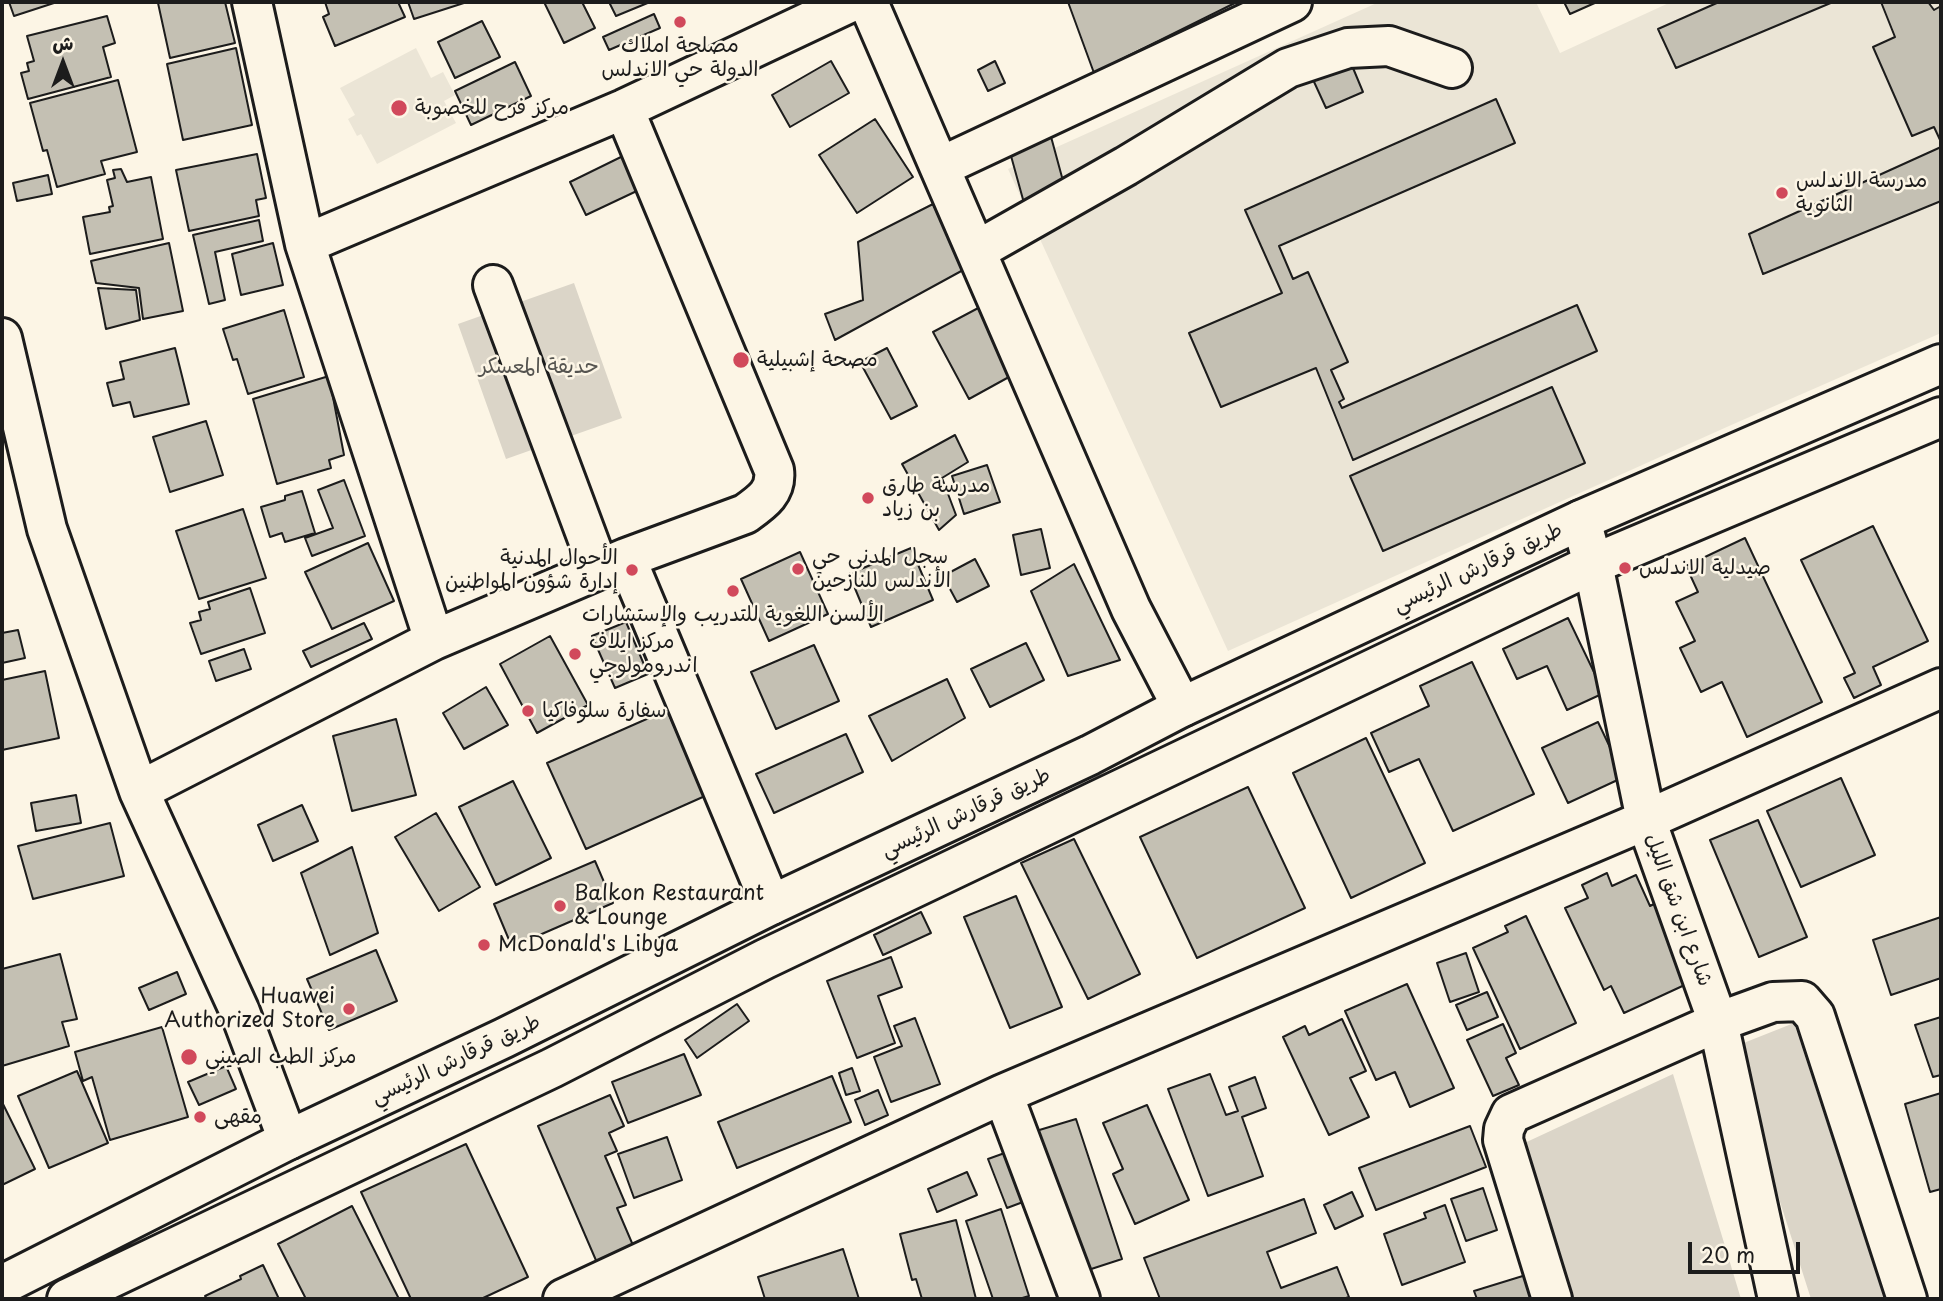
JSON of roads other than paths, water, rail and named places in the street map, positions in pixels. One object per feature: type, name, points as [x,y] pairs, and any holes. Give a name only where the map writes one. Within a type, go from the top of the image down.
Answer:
[{"type":"street","points":[[252,2],[305,244],[434,640]]},
{"type":"street","points":[[305,244],[624,109],[851,2]]},
{"type":"street","points":[[868,2],[1131,608],[1182,706]]},
{"type":"street","points":[[940,167],[1292,2]]},
{"type":"street","points":[[976,251],[1126,166],[1288,68],[1348,48],[1389,46],[1452,68]]},
{"type":"street","points":[[139,791],[434,640],[613,564],[745,514],[772,491],[774,470],[624,109]]},
{"type":"street","points":[[493,285],[613,564],[771,905]]},
{"type":"street","points":[[2,338],[47,529],[139,791],[240,1012],[288,1139]]},
{"type":"street","name":"طريق قرقارش الرئيسي","points":[[2,1285],[288,1139],[504,1038],[771,905],[1090,755],[1182,706],[1580,520],[1941,364]]},
{"type":"street","points":[[67,1299],[552,1068],[765,959],[1593,565],[1941,416]]},
{"type":"street","name":"شارع ابن شق الليل","points":[[1580,520],[1593,565],[1646,820],[1718,1022],[1778,1299]]},
{"type":"street","points":[[563,1299],[1003,1094],[1646,820],[1941,688]]},
{"type":"street","points":[[1552,1299],[1503,1139],[1507,1120],[1520,1108],[1718,1022],[1773,1002],[1802,1001],[1815,1016],[1907,1299]]},
{"type":"street","points":[[1003,1094],[1080,1299]]},
{"type":"place","name":"مصلحة املاك الدولة حي الاندلس","points":[[680,22]]},
{"type":"place","name":"مركز فرح للخصوبة","points":[[399,108]]},
{"type":"place","name":"مدرسة الاندلس الثانوية","points":[[1782,193]]},
{"type":"place","name":"مصحة إشبيلية","points":[[741,360]]},
{"type":"place","name":"مدرسة طارق بن زياد","points":[[868,498]]},
{"type":"place","name":"صيدلية الاندلس","points":[[1625,568]]},
{"type":"place","name":"سجل المدني حي الأندلس للنازحين","points":[[798,569]]},
{"type":"place","name":"الأحوال المدنية إدارة شؤون المواطنين","points":[[632,570]]},
{"type":"place","name":"الألسن اللغوية للتدريب والإستشارات","points":[[733,591]]},
{"type":"place","name":"مركز ايلاف اندرومولوجي","points":[[575,654]]},
{"type":"place","name":"سفارة سلوفاكيا","points":[[528,711]]},
{"type":"place","name":"Balkon Restaurant & Lounge","points":[[560,906]]},
{"type":"place","name":"McDonald's Libya","points":[[484,945]]},
{"type":"place","name":"Huawei Authorized Store","points":[[349,1009]]},
{"type":"place","name":"مركز الطب الصيني","points":[[189,1057]]},
{"type":"place","name":"مقهى","points":[[200,1117]]},
{"type":"park label","name":"حديقة المعسكر","points":[[539,367]]}]
